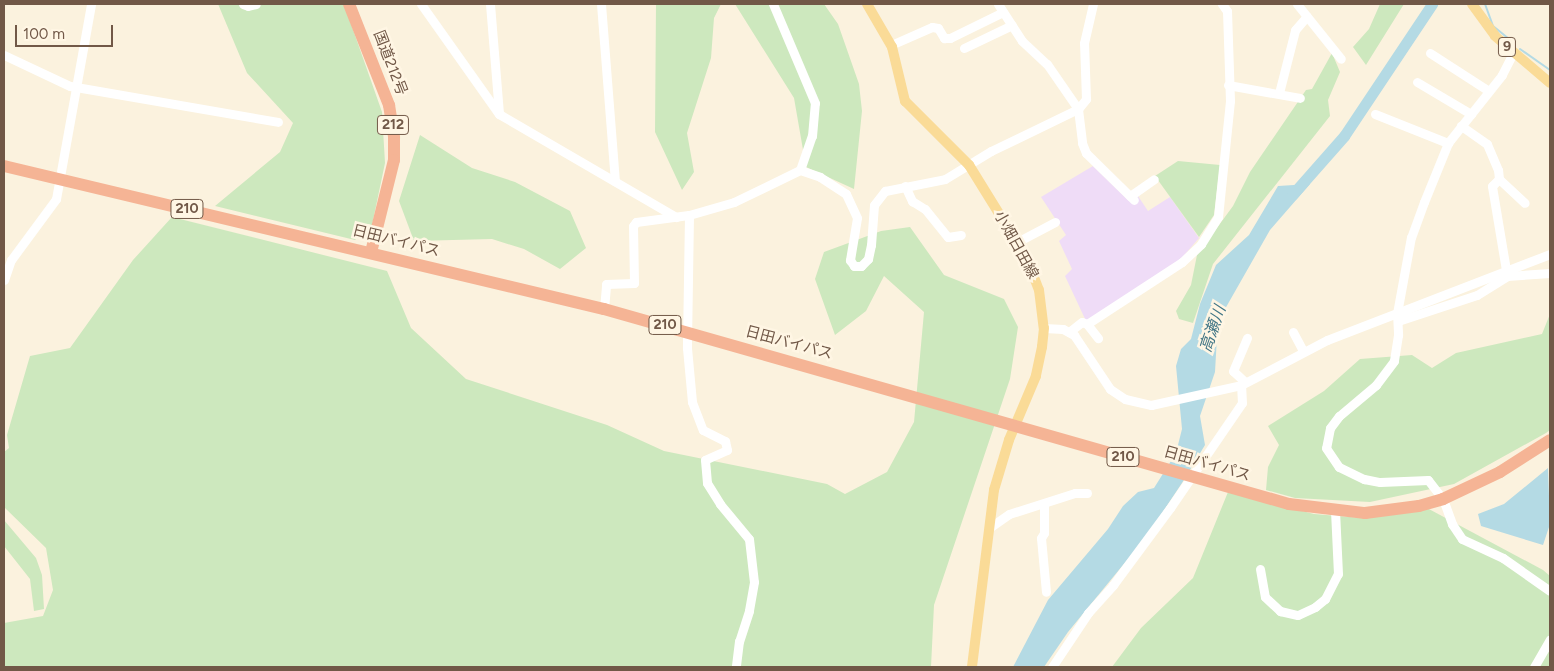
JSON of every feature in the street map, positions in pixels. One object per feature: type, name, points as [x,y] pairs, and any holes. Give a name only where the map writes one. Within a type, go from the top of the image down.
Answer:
[{"type":"highway","name":"国道212号","points":[[349,4],[389,106],[394,138],[394,160],[371,252]]},
{"type":"highway","name":"日田バイパス","points":[[4,166],[371,252],[689,331],[1289,504],[1335,511],[1365,513],[1443,499],[1500,472],[1550,440]]},
{"type":"main road","name":"小畑日田線","points":[[867,4],[891,45],[905,101],[969,165],[1017,242],[1036,279],[1044,328],[1036,376],[1009,440],[994,490],[972,667]]},
{"type":"main road","name":"9","points":[[1472,4],[1495,36],[1550,83]]},
{"type":"street","points":[[4,280],[8,259],[56,199],[74,86],[91,4]]},
{"type":"street","points":[[243,4],[248,6],[256,4]]},
{"type":"street","points":[[421,4],[499,114],[676,217]]},
{"type":"street","points":[[490,4],[499,114]]},
{"type":"street","points":[[601,4],[615,181]]},
{"type":"street","points":[[604,309],[606,284],[634,283],[633,226],[636,222],[689,215],[734,202],[800,170],[812,136],[815,103],[773,4]]},
{"type":"street","points":[[800,170],[834,184],[846,194],[855,208],[856,230],[850,251],[854,266],[861,266],[868,259],[878,197],[885,191],[944,179],[991,151],[1078,109],[1086,99],[1084,42],[1093,4]]},
{"type":"street","points":[[1069,332],[1076,324],[1088,324],[1182,262],[1201,244],[1218,217],[1224,173],[1228,85],[1226,12],[1222,4]]},
{"type":"street","points":[[1297,4],[1341,59]]},
{"type":"street","points":[[891,45],[932,26],[938,28],[944,38],[950,38],[1000,8],[1022,41],[1047,64],[1078,109],[1080,135],[1086,153],[1132,198],[1154,179]]},
{"type":"street","points":[[1279,93],[1295,30],[1307,16]]},
{"type":"street","points":[[964,48],[1012,25]]},
{"type":"street","points":[[1430,53],[1489,91]]},
{"type":"street","points":[[1513,53],[1489,91],[1448,143],[1411,237],[1397,317],[1398,347],[1389,372],[1339,416],[1330,428],[1326,448],[1339,467],[1350,474],[1380,482],[1428,480],[1443,499],[1452,524],[1462,539],[1504,558],[1550,591]]},
{"type":"street","points":[[4,55],[74,86],[278,122]]},
{"type":"street","points":[[1416,82],[1471,114]]},
{"type":"street","points":[[1228,85],[1300,98]]},
{"type":"street","points":[[1375,114],[1448,143]]},
{"type":"street","points":[[1461,126],[1487,144],[1499,179],[1525,203]]},
{"type":"street","points":[[1499,179],[1492,186],[1506,274]]},
{"type":"street","points":[[905,186],[912,201],[925,209],[948,237],[961,235]]},
{"type":"street","points":[[689,215],[689,331],[687,348],[696,415],[703,430],[725,441],[727,450],[705,460],[707,482],[749,539],[754,582],[749,611],[739,641],[736,667]]},
{"type":"street","points":[[1017,242],[1056,222]]},
{"type":"street","points":[[1044,328],[1069,332],[1074,335],[1099,376],[1124,399],[1151,405],[1224,390],[1243,383],[1303,351],[1397,317],[1506,274],[1550,254]]},
{"type":"street","points":[[1506,274],[1550,273]]},
{"type":"street","points":[[1088,324],[1098,338]]},
{"type":"street","points":[[1294,332],[1303,351]]},
{"type":"street","points":[[1052,667],[1088,613],[1155,530],[1242,403],[1243,383],[1233,371],[1247,338]]},
{"type":"street","points":[[989,528],[1009,514],[1075,493],[1087,493]]},
{"type":"street","points":[[1044,504],[1044,533],[1041,538],[1046,592]]},
{"type":"street","points":[[1260,569],[1264,597],[1280,611],[1298,615],[1315,607],[1325,599],[1338,574],[1335,511]]},
{"type":"street","points":[[1534,667],[1550,639]]},
{"type":"shaded area","points":[[1093,166],[1128,200],[1138,196],[1148,211],[1170,197],[1199,238],[1181,259],[1086,321],[1065,276],[1072,269],[1059,241],[1066,235],[1041,197]]},
{"type":"green space","points":[[218,4],[344,4],[382,112],[385,163],[371,230],[355,240],[215,206],[280,152],[293,123],[247,73]]},
{"type":"green space","points":[[656,4],[721,4],[714,18],[711,58],[687,133],[694,172],[682,190],[655,132]]},
{"type":"green space","points":[[735,4],[824,4],[838,24],[859,84],[862,111],[854,189],[806,167],[794,98]]},
{"type":"green space","points":[[1380,4],[1404,4],[1366,65],[1353,47],[1369,29]]},
{"type":"green space","points":[[1332,53],[1340,72],[1328,100],[1330,116],[1213,264],[1193,323],[1179,319],[1176,311],[1191,285],[1197,255],[1233,206],[1250,172],[1306,90],[1312,89]]},
{"type":"green space","points":[[420,135],[472,168],[515,182],[570,211],[586,248],[560,269],[524,249],[492,239],[414,241],[399,201]]},
{"type":"green space","points":[[1178,161],[1220,165],[1214,215],[1199,237],[1155,176]]},
{"type":"green space","points":[[172,217],[387,271],[411,328],[466,379],[607,425],[664,451],[827,484],[845,494],[887,472],[914,422],[924,312],[884,276],[866,311],[835,335],[815,279],[824,252],[881,231],[910,227],[944,275],[1004,299],[1018,327],[1010,379],[934,605],[931,667],[4,667],[4,623],[43,616],[53,590],[46,548],[4,507],[4,452],[9,448],[7,435],[30,356],[70,348],[133,260]]},
{"type":"green space","points":[[1550,314],[1550,430],[1546,433],[1454,484],[1370,502],[1295,498],[1266,490],[1268,467],[1279,445],[1268,426],[1324,391],[1360,359],[1412,355],[1432,368],[1456,353],[1542,334]]},
{"type":"green space","points":[[1228,492],[1314,514],[1362,518],[1427,508],[1543,570],[1550,576],[1550,667],[1112,667],[1141,628],[1193,578]]},
{"type":"green space","points":[[4,520],[36,558],[42,575],[44,609],[34,611],[30,579],[4,546]]},
{"type":"water","points":[[1310,184],[1270,230],[1225,309],[1217,337],[1215,372],[1200,416],[1205,445],[1182,483],[1146,537],[1068,632],[1044,667],[1013,667],[1048,600],[1108,529],[1123,506],[1138,492],[1154,488],[1176,453],[1182,429],[1176,366],[1181,349],[1191,339],[1200,304],[1216,265],[1249,235],[1278,186]]},
{"type":"water","points":[[1548,468],[1550,524],[1543,545],[1481,526],[1478,514],[1504,504]]},
{"type":"waterway","name":"高瀬川","points":[[1292,195],[1344,136],[1432,4]]},
{"type":"waterway","points":[[1485,4],[1493,26],[1514,43]]},
{"type":"waterway","points":[[1520,49],[1550,70]]}]
